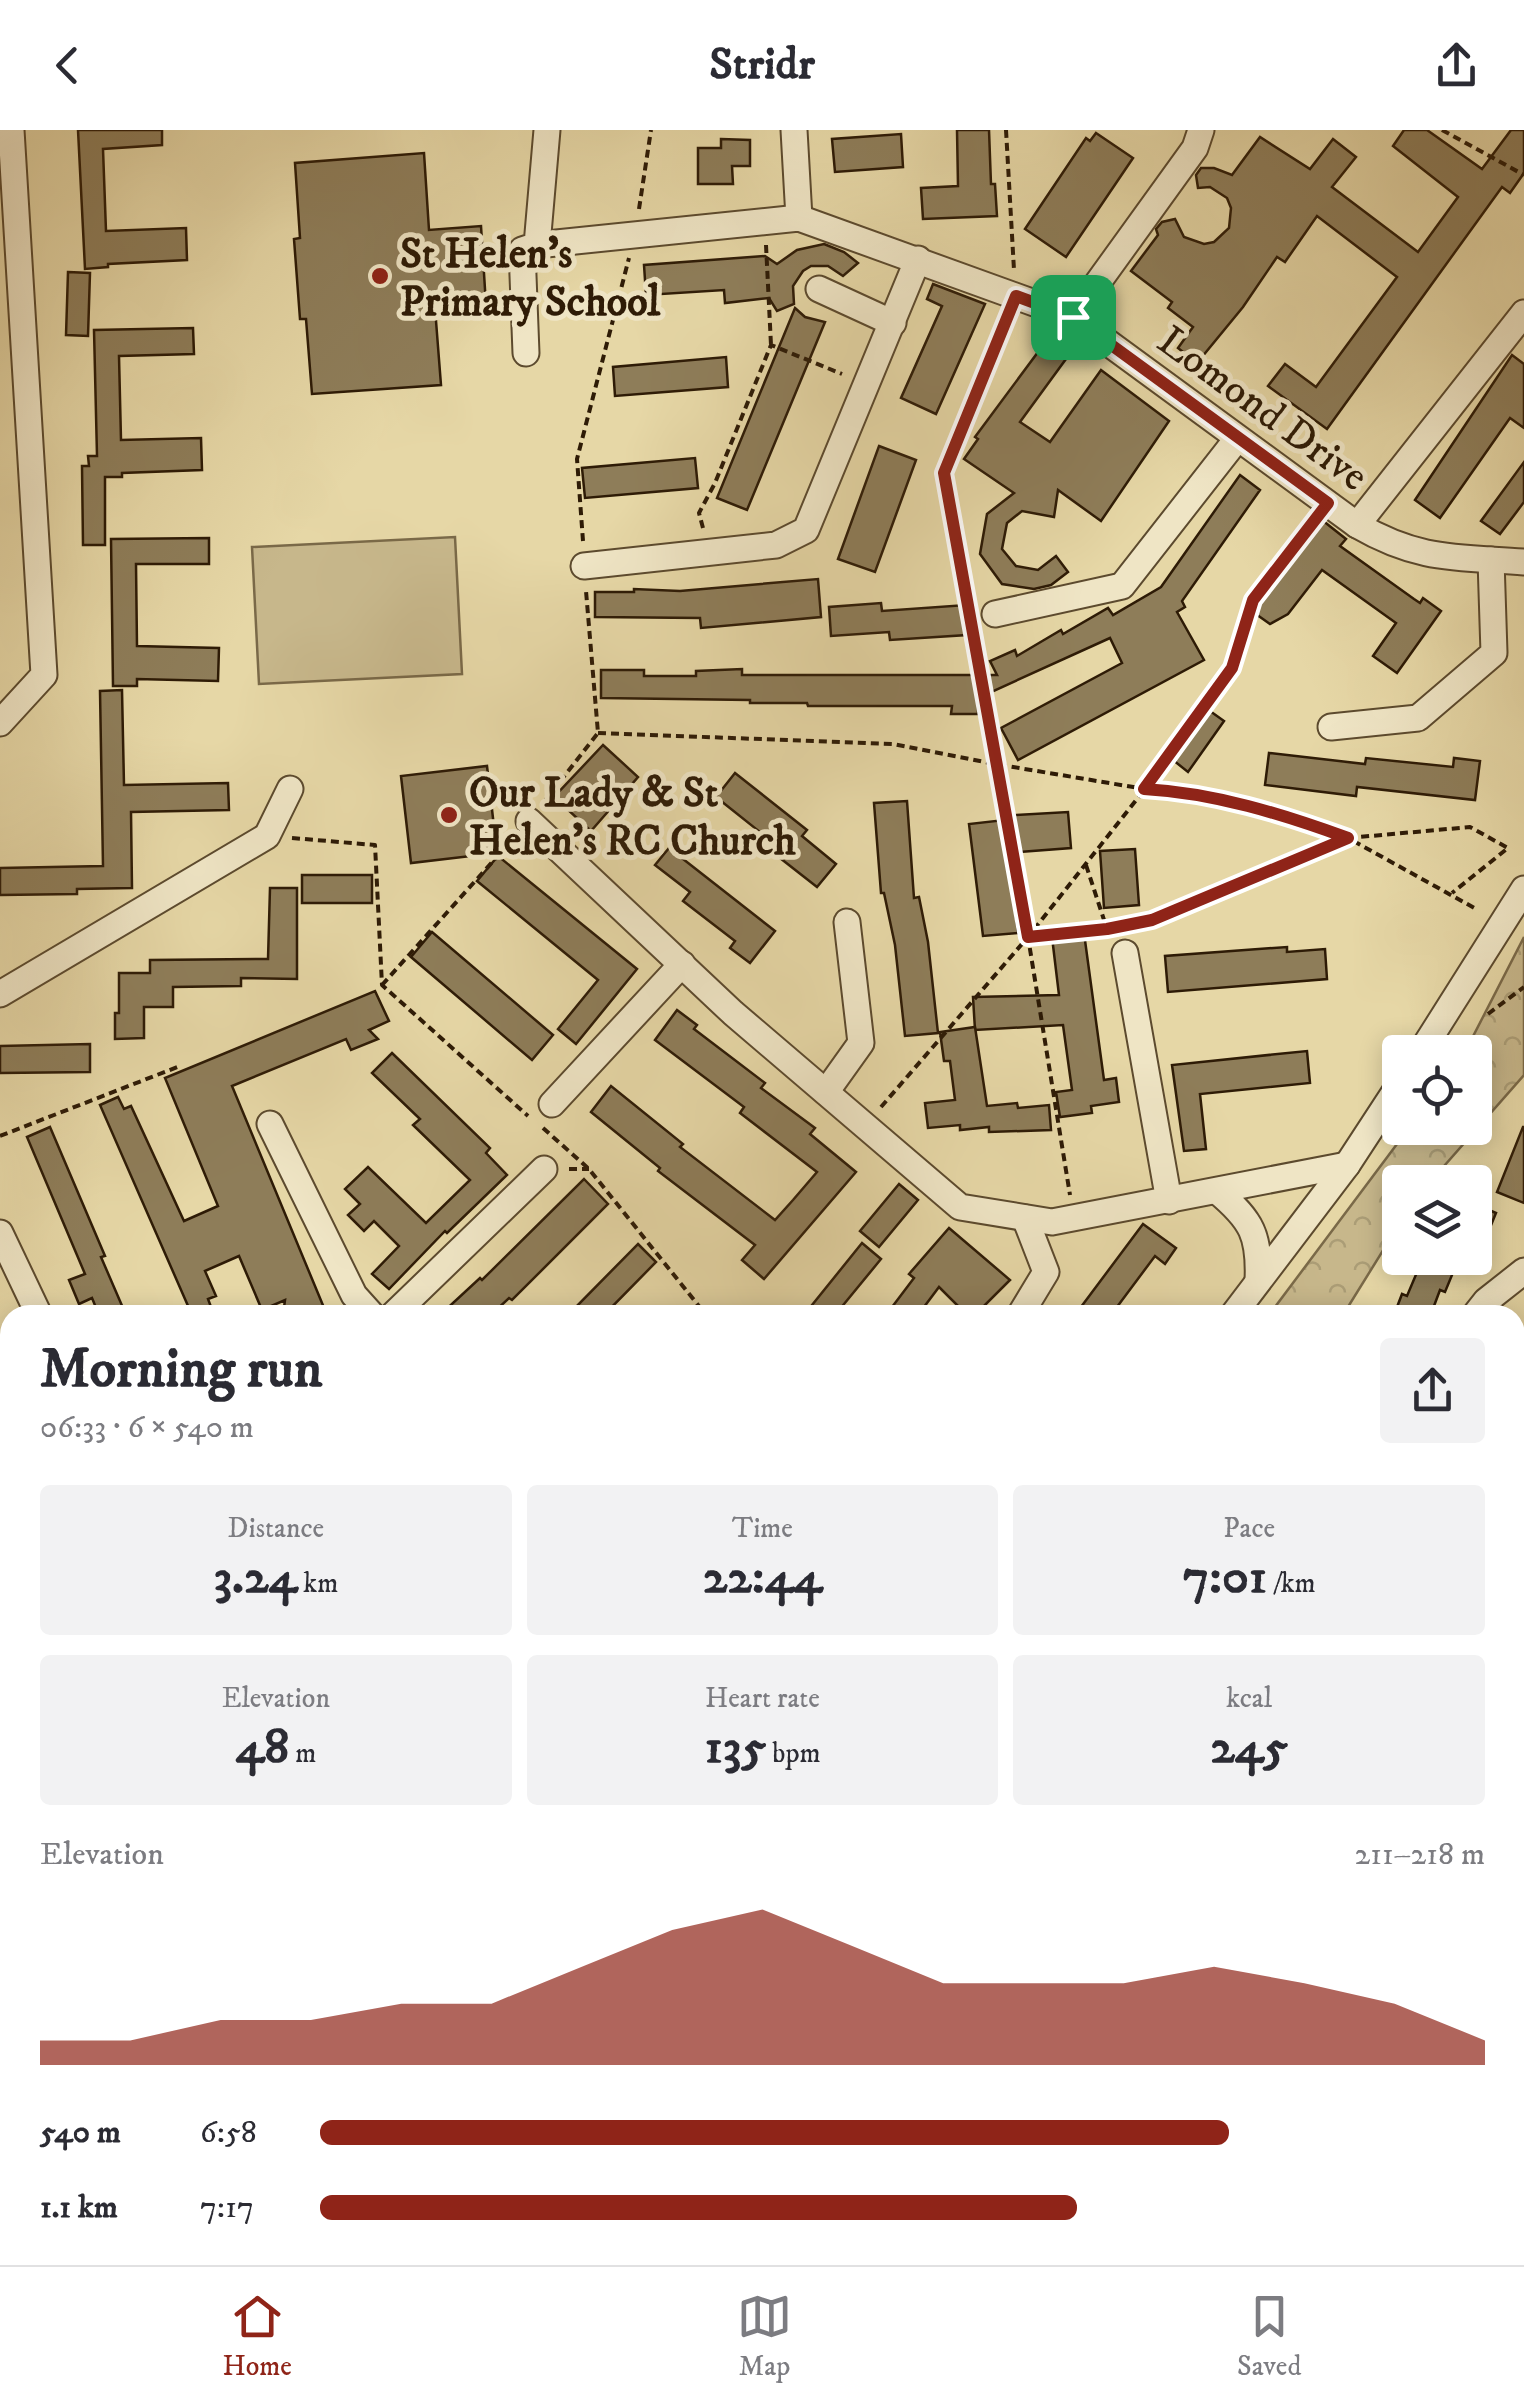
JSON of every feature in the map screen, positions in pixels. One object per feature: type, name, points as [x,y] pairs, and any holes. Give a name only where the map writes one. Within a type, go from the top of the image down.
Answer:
[{"type":"street","points":[[0,724],[44,674],[11,130]]},
{"type":"street","points":[[526,354],[520,250],[547,130]]},
{"type":"street","points":[[794,130],[799,218]]},
{"type":"street","points":[[1073,317],[1198,139]]},
{"type":"street","name":"Lomond Drive","points":[[520,250],[799,218],[1073,317],[1357,526],[1390,544],[1424,555],[1524,562]]},
{"type":"street","points":[[584,566],[776,545],[806,530],[918,259]]},
{"type":"street","points":[[820,290],[893,323]]},
{"type":"street","points":[[1357,526],[1524,312]]},
{"type":"street","points":[[995,614],[1122,586],[1237,439]]},
{"type":"street","points":[[1330,727],[1418,718],[1494,653],[1491,560]]},
{"type":"street","points":[[0,994],[267,836],[290,789]]},
{"type":"street","points":[[529,821],[682,964],[960,1207],[1052,1222],[1347,1165]]},
{"type":"street","points":[[1432,1035],[1524,889]]},
{"type":"street","points":[[826,1092],[861,1044],[847,922]]},
{"type":"street","points":[[1126,953],[1170,1201]]},
{"type":"street","points":[[552,1104],[682,964]]},
{"type":"street","points":[[1240,1305],[1347,1165],[1382,1112]]},
{"type":"street","points":[[270,1124],[354,1294],[363,1305]]},
{"type":"street","points":[[403,1305],[544,1169]]},
{"type":"street","points":[[1217,1191],[1239,1209],[1255,1234],[1258,1281]]},
{"type":"street","points":[[1025,1218],[1046,1272],[1026,1305]]},
{"type":"street","points":[[0,1233],[34,1305]]},
{"type":"street","points":[[1483,1305],[1524,1270]]},
{"type":"path","points":[[1006,130],[1016,296],[944,473],[1074,1218]]},
{"type":"path","points":[[1442,130],[1524,175]]},
{"type":"path","points":[[708,552],[699,513],[716,483],[771,345],[764,222]]},
{"type":"path","points":[[771,345],[868,384]]},
{"type":"path","points":[[865,1126],[1028,937],[1144,789],[1232,668],[1253,600],[1328,503]]},
{"type":"path","points":[[598,733],[893,744],[1144,789],[1182,791],[1284,815],[1348,838],[1478,910]]},
{"type":"path","points":[[1028,937],[1152,920],[1348,838],[1470,827],[1508,848],[1450,894]]},
{"type":"path","points":[[267,836],[375,844],[382,986],[589,1170],[698,1305]]},
{"type":"path","points":[[1086,865],[1107,929],[1126,953]]},
{"type":"path","points":[[1488,1014],[1524,987]]},
{"type":"path","points":[[0,1136],[180,1066]]},
{"type":"green space","points":[[455,537],[462,674],[259,684],[252,547]]},
{"type":"green space","points":[[1524,937],[1524,1075],[1492,1111],[1492,1035],[1474,1035]]},
{"type":"green space","points":[[1396,1145],[1463,1145],[1445,1165],[1382,1165],[1382,1252],[1349,1305],[1276,1305]]},
{"type":"building","points":[[78,130],[162,130],[162,145],[103,149],[106,231],[186,228],[187,260],[85,269]]},
{"type":"building","points":[[957,130],[989,130],[991,184],[995,184],[997,216],[923,219],[921,188],[958,186]]},
{"type":"building","points":[[1404,130],[1427,130],[1482,169],[1511,130],[1524,130],[1524,173],[1510,193],[1502,187],[1327,429],[1268,386],[1285,364],[1316,387],[1397,277],[1317,216],[1285,262],[1277,257],[1197,363],[1178,348],[1193,327],[1168,308],[1172,302],[1131,271],[1158,235],[1156,229],[1162,222],[1175,219],[1184,237],[1204,244],[1214,242],[1229,228],[1231,208],[1227,198],[1210,187],[1198,188],[1196,175],[1201,168],[1232,175],[1260,137],[1310,169],[1333,139],[1356,157],[1332,187],[1418,252],[1458,197],[1393,146]]},
{"type":"building","points":[[1096,133],[1133,158],[1066,257],[1025,229],[1086,138],[1090,141]]},
{"type":"building","points":[[901,134],[903,167],[835,172],[832,139]]},
{"type":"building","points":[[721,139],[750,140],[750,166],[732,166],[733,184],[698,184],[698,148],[721,148]]},
{"type":"building","points":[[424,153],[429,230],[481,226],[486,305],[435,308],[441,385],[312,394],[306,319],[300,319],[294,239],[300,238],[295,163]]},
{"type":"building","points":[[824,244],[858,263],[843,276],[828,266],[811,266],[793,286],[794,304],[777,311],[769,298],[725,303],[724,290],[646,295],[644,265],[765,256],[777,264],[797,250]]},
{"type":"building","points":[[68,272],[90,273],[88,336],[66,335]]},
{"type":"building","points":[[933,284],[985,304],[936,414],[901,398],[942,306],[927,299]]},
{"type":"building","points":[[795,308],[805,317],[825,322],[747,510],[717,498]]},
{"type":"building","points":[[193,328],[194,354],[119,356],[121,440],[201,438],[202,470],[105,477],[105,545],[83,545],[82,466],[89,466],[88,456],[97,456],[94,330]]},
{"type":"building","points":[[1048,330],[1074,348],[1020,422],[1050,442],[1101,370],[1169,421],[1101,521],[1058,490],[1054,517],[1022,511],[1007,523],[1002,549],[1016,566],[1038,570],[1056,556],[1068,572],[1051,585],[1034,589],[1002,584],[980,554],[987,514],[1014,493],[964,459],[978,439],[975,437],[1041,348],[1036,345]]},
{"type":"building","points":[[1512,355],[1524,364],[1524,428],[1510,418],[1440,518],[1415,500]]},
{"type":"building","points":[[726,357],[728,387],[615,396],[613,367]]},
{"type":"building","points":[[879,446],[916,460],[875,572],[838,559]]},
{"type":"building","points":[[695,458],[698,488],[585,498],[582,468]]},
{"type":"building","points":[[1524,462],[1524,502],[1500,534],[1481,521]]},
{"type":"building","points":[[1240,475],[1260,490],[1182,601],[1185,607],[1177,612],[1204,660],[1018,760],[1001,728],[1122,663],[1110,638],[978,698],[978,714],[951,714],[952,706],[808,706],[750,700],[601,698],[601,670],[644,670],[644,676],[696,676],[696,671],[742,669],[742,675],[997,675],[990,661],[1015,650],[1017,656],[1108,608],[1113,615],[1161,587]]},
{"type":"building","points":[[1322,520],[1346,539],[1340,546],[1420,603],[1423,598],[1441,611],[1397,673],[1373,656],[1396,623],[1322,570],[1288,614],[1270,624],[1253,612]]},
{"type":"building","points":[[209,538],[209,564],[136,564],[137,646],[219,648],[218,681],[137,679],[137,686],[113,686],[111,539]]},
{"type":"building","points":[[818,579],[821,617],[701,628],[700,618],[595,617],[595,592],[680,591]]},
{"type":"building","points":[[881,603],[882,611],[966,605],[967,635],[890,640],[889,632],[831,636],[829,607]]},
{"type":"building","points":[[122,690],[124,785],[228,783],[229,810],[131,812],[132,888],[77,889],[77,894],[0,895],[0,868],[103,866],[100,691]]},
{"type":"building","points":[[1203,706],[1224,721],[1188,772],[1168,756]]},
{"type":"building","points":[[603,745],[638,777],[591,831],[554,797]]},
{"type":"building","points":[[1269,753],[1365,764],[1366,758],[1453,767],[1454,758],[1480,761],[1475,800],[1357,787],[1356,796],[1265,785]]},
{"type":"building","name":"Our Lady & St Helen's RC Church","points":[[487,766],[497,853],[411,863],[401,776]]},
{"type":"building","points":[[735,773],[807,830],[802,836],[836,864],[817,887],[780,858],[785,852],[716,797]]},
{"type":"building","points":[[907,801],[914,898],[919,897],[928,942],[938,1033],[905,1036],[895,945],[881,893],[874,803]]},
{"type":"building","points":[[1068,812],[1071,848],[1008,853],[1018,933],[983,936],[969,824],[1014,819],[1014,815]]},
{"type":"building","points":[[669,848],[775,931],[750,963],[730,948],[735,941],[683,901],[690,892],[655,865]]},
{"type":"building","points":[[1135,849],[1139,905],[1104,908],[1100,851]]},
{"type":"building","points":[[498,856],[637,969],[576,1044],[558,1029],[598,980],[477,881]]},
{"type":"building","points":[[302,875],[372,875],[372,903],[302,903]]},
{"type":"building","points":[[270,888],[297,888],[297,979],[241,978],[241,986],[173,987],[173,1007],[144,1007],[144,1038],[115,1039],[119,973],[150,973],[150,960],[268,959]]},
{"type":"building","points":[[432,932],[553,1035],[532,1060],[411,957]]},
{"type":"building","points":[[1084,933],[1104,1080],[1116,1078],[1119,1102],[1091,1106],[1092,1113],[1060,1117],[1056,1092],[1072,1090],[1063,1025],[975,1030],[973,997],[1059,995],[1052,937]]},
{"type":"building","points":[[1287,947],[1287,952],[1325,949],[1327,979],[1168,992],[1165,956]]},
{"type":"building","points":[[375,991],[389,1021],[369,1030],[378,1039],[351,1050],[346,1039],[232,1086],[323,1305],[284,1305],[285,1300],[260,1305],[239,1256],[205,1271],[216,1296],[208,1299],[210,1305],[188,1305],[100,1105],[118,1097],[124,1109],[131,1106],[184,1221],[218,1206],[165,1078]]},
{"type":"building","points":[[677,1010],[697,1025],[694,1029],[765,1083],[761,1088],[815,1128],[810,1134],[856,1172],[764,1279],[742,1260],[755,1245],[658,1171],[660,1168],[591,1112],[611,1086],[683,1144],[680,1147],[775,1220],[817,1172],[740,1113],[744,1107],[655,1040]]},
{"type":"building","points":[[975,1027],[987,1106],[1049,1105],[1051,1130],[989,1132],[989,1127],[960,1130],[960,1125],[928,1128],[925,1103],[955,1100],[950,1061],[944,1061],[940,1032]]},
{"type":"building","points":[[90,1044],[90,1072],[0,1073],[0,1046]]},
{"type":"building","points":[[1307,1051],[1310,1083],[1200,1094],[1206,1149],[1184,1151],[1172,1065]]},
{"type":"building","points":[[392,1053],[490,1148],[486,1153],[507,1175],[389,1289],[372,1274],[399,1246],[374,1221],[364,1231],[348,1215],[360,1204],[345,1189],[368,1167],[426,1223],[470,1180],[413,1125],[420,1119],[372,1073]]},
{"type":"building","points":[[50,1127],[122,1305],[95,1305],[92,1298],[79,1304],[69,1280],[85,1274],[27,1137]]},
{"type":"building","points":[[1524,1127],[1524,1203],[1497,1192]]},
{"type":"building","points":[[584,1179],[608,1204],[512,1300],[509,1298],[502,1305],[451,1305],[482,1280]]},
{"type":"building","points":[[899,1184],[918,1200],[879,1247],[860,1231]]},
{"type":"building","points":[[1143,1224],[1176,1248],[1165,1264],[1155,1256],[1118,1305],[1082,1305]]},
{"type":"building","points":[[949,1228],[1010,1280],[985,1305],[957,1305],[939,1287],[926,1305],[894,1305],[914,1278],[909,1274]]},
{"type":"building","points":[[862,1243],[881,1259],[843,1305],[812,1305]]},
{"type":"building","points":[[638,1244],[656,1262],[614,1305],[578,1305]]},
{"type":"building","points":[[1416,1275],[1452,1275],[1434,1305],[1398,1305],[1402,1294],[1407,1296]]},
{"type":"place","name":"St Helen's Primary School","points":[[380,276]]},
{"type":"place","name":"Our Lady & St Helen's RC Church","points":[[449,815]]},
{"type":"route","points":[[1016,296],[1073,317],[1328,503],[1253,600],[1232,668],[1144,789],[1182,791],[1284,815],[1348,838],[1152,920],[1028,937],[944,473],[1016,296]]}]
